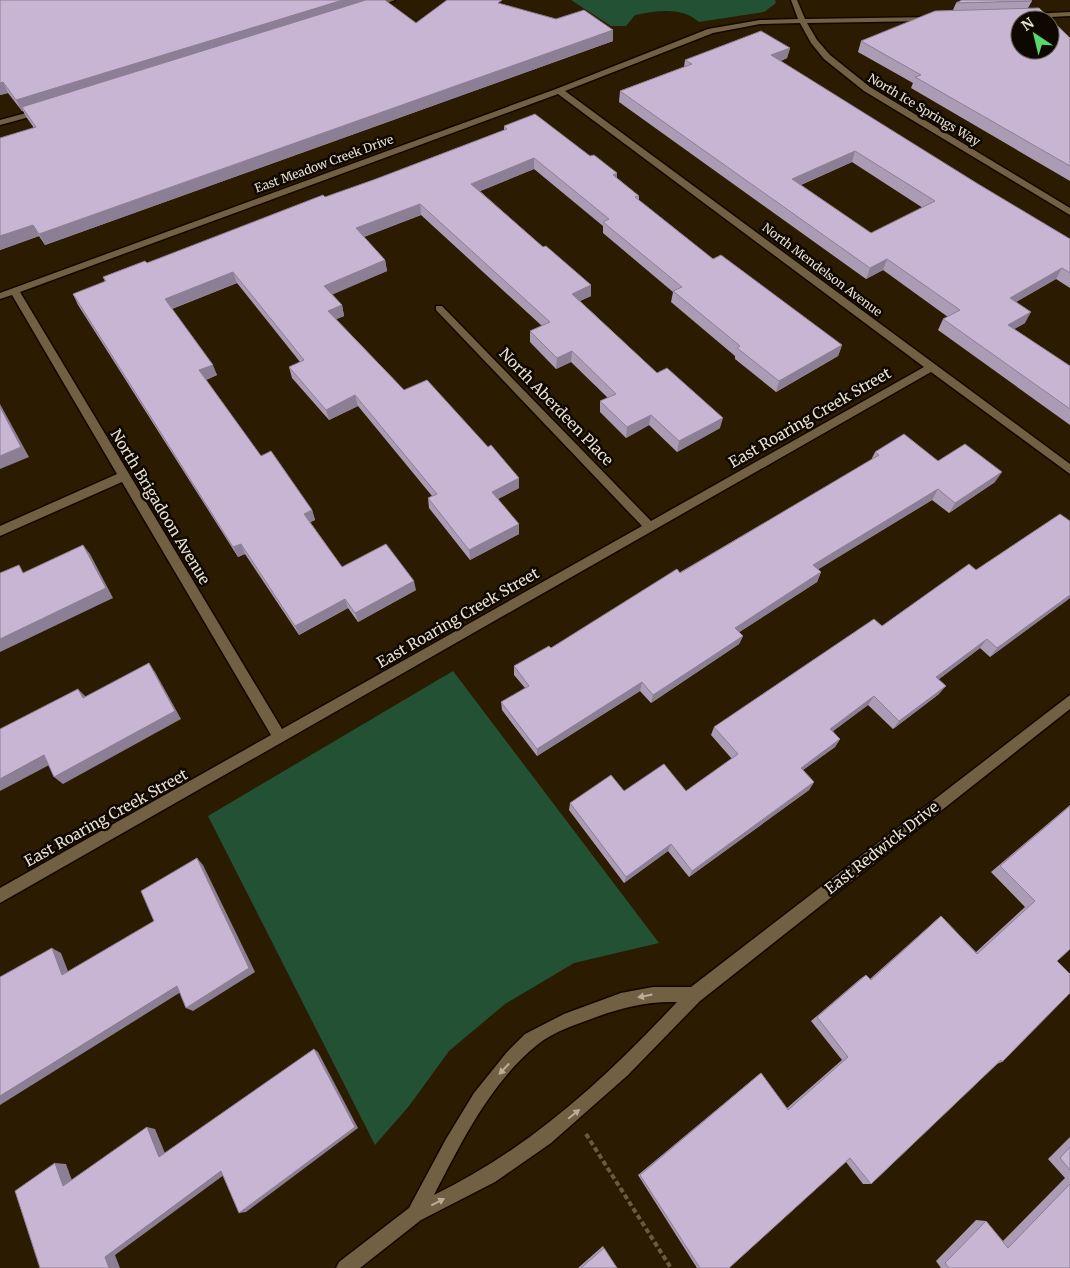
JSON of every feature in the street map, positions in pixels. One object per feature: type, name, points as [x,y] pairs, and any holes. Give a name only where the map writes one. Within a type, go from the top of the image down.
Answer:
[{"type":"street","points":[[367,9],[392,0]]},
{"type":"street","name":"North Ice Springs Way","points":[[794,0],[807,31],[820,50],[867,90],[1070,212]]},
{"type":"street","name":"East Meadow Creek Drive","points":[[0,296],[559,91],[721,28],[760,22],[938,18]]},
{"type":"street","name":"North Mendelson Avenue","points":[[559,91],[1070,470]]},
{"type":"street","points":[[0,123],[47,109]]},
{"type":"street","name":"North Brigadoon Avenue","points":[[14,291],[280,738]]},
{"type":"street","name":"North Aberdeen Place","points":[[439,308],[651,528]]},
{"type":"street","name":"East Roaring Creek Street","points":[[0,896],[932,367]]},
{"type":"street","points":[[0,531],[124,476]]},
{"type":"street","name":"East Redwick Drive","points":[[345,1268],[414,1214],[489,1176],[575,1114],[642,1052],[694,995],[1070,700]]},
{"type":"street","name":"East Redwick Drive","points":[[414,1214],[456,1137],[496,1077],[532,1039],[584,1013],[648,995],[694,995]]},
{"type":"path","points":[[586,1133],[672,1268]]},
{"type":"green space","points":[[571,0],[775,0],[776,3],[764,12],[699,22],[684,14],[660,11],[635,15],[626,26],[611,26]]},
{"type":"green space","points":[[453,671],[659,943],[574,963],[505,1004],[449,1051],[409,1106],[375,1145],[208,816]]},
{"type":"building","points":[[0,0],[343,0],[16,100],[3,82],[0,83]]},
{"type":"building","points":[[366,0],[385,0],[416,23],[447,0],[502,0],[498,3],[556,19],[584,10],[613,30],[39,234],[33,225],[0,236],[0,138],[36,127],[22,107]]},
{"type":"building","points":[[962,0],[1031,0],[1032,1],[956,3]]},
{"type":"building","points":[[1039,8],[1041,10],[1010,10],[1010,60],[1060,60],[1060,28],[1070,38],[1070,166],[915,77],[921,75],[861,41],[935,11]]},
{"type":"building","points":[[761,31],[790,48],[771,55],[1070,239],[1070,273],[1062,268],[1010,298],[1031,312],[1008,325],[1070,366],[1070,409],[943,319],[960,310],[887,259],[870,268],[620,91],[692,64],[685,60]],"holes":[[[855,151],[935,201],[871,233],[792,179]]]},
{"type":"building","points":[[535,114],[590,156],[594,155],[617,173],[613,175],[639,196],[635,197],[713,259],[721,255],[842,345],[779,381],[737,348],[740,346],[673,291],[682,287],[603,222],[609,219],[534,158],[471,184],[543,247],[546,246],[591,285],[572,294],[657,373],[667,368],[723,418],[679,441],[651,415],[627,427],[600,401],[616,394],[572,351],[557,358],[530,331],[550,322],[420,204],[356,228],[385,260],[324,286],[342,305],[328,311],[404,390],[427,380],[488,447],[491,445],[519,478],[492,492],[519,524],[469,550],[428,498],[437,494],[355,395],[326,410],[289,367],[304,360],[233,272],[165,299],[213,365],[199,370],[261,456],[271,451],[312,510],[304,514],[342,567],[386,544],[414,581],[355,613],[345,599],[295,626],[241,544],[233,547],[73,294],[106,281],[103,277],[145,261],[147,263],[323,195],[325,197],[376,179],[507,129],[504,126]]},
{"type":"building","points":[[0,407],[21,447],[0,456]]},
{"type":"building","points":[[904,434],[938,461],[965,444],[1002,472],[955,503],[938,489],[813,565],[821,572],[735,628],[743,636],[653,695],[642,682],[537,749],[501,702],[529,686],[514,666],[549,646],[551,648],[677,569],[680,573],[879,455],[875,452]]},
{"type":"building","points":[[1060,514],[1070,521],[1070,595],[997,648],[987,639],[936,677],[946,686],[899,721],[874,696],[830,729],[840,739],[801,768],[814,782],[692,871],[671,844],[626,877],[570,803],[611,775],[624,791],[664,764],[686,791],[738,754],[714,727],[874,619],[882,626],[969,564],[976,570]]},
{"type":"building","points":[[83,545],[106,588],[0,639],[0,573],[19,565],[23,573]]},
{"type":"building","points":[[149,663],[175,711],[54,777],[44,755],[0,779],[0,729],[78,689],[83,698]]},
{"type":"building","points":[[1070,806],[1070,949],[1057,961],[1070,974],[1070,993],[1002,1062],[1001,1060],[871,1184],[850,1158],[729,1268],[700,1268],[640,1175],[761,1073],[788,1110],[848,1057],[817,1017],[866,975],[871,980],[941,916],[977,954],[1035,901],[1000,866]]},
{"type":"building","points":[[197,858],[249,968],[186,1008],[177,986],[0,1096],[0,977],[52,948],[62,975],[154,921],[141,891]]},
{"type":"building","points":[[314,1049],[355,1127],[239,1213],[221,1171],[105,1257],[109,1268],[40,1268],[15,1191],[55,1163],[63,1186],[147,1127],[159,1157]]},
{"type":"building","points":[[1070,1147],[1070,1170],[1060,1158]]},
{"type":"building","points":[[1070,1184],[1070,1268],[949,1268],[945,1263],[986,1221],[1008,1248]]},
{"type":"building","points":[[604,1248],[617,1268],[581,1268]]}]
